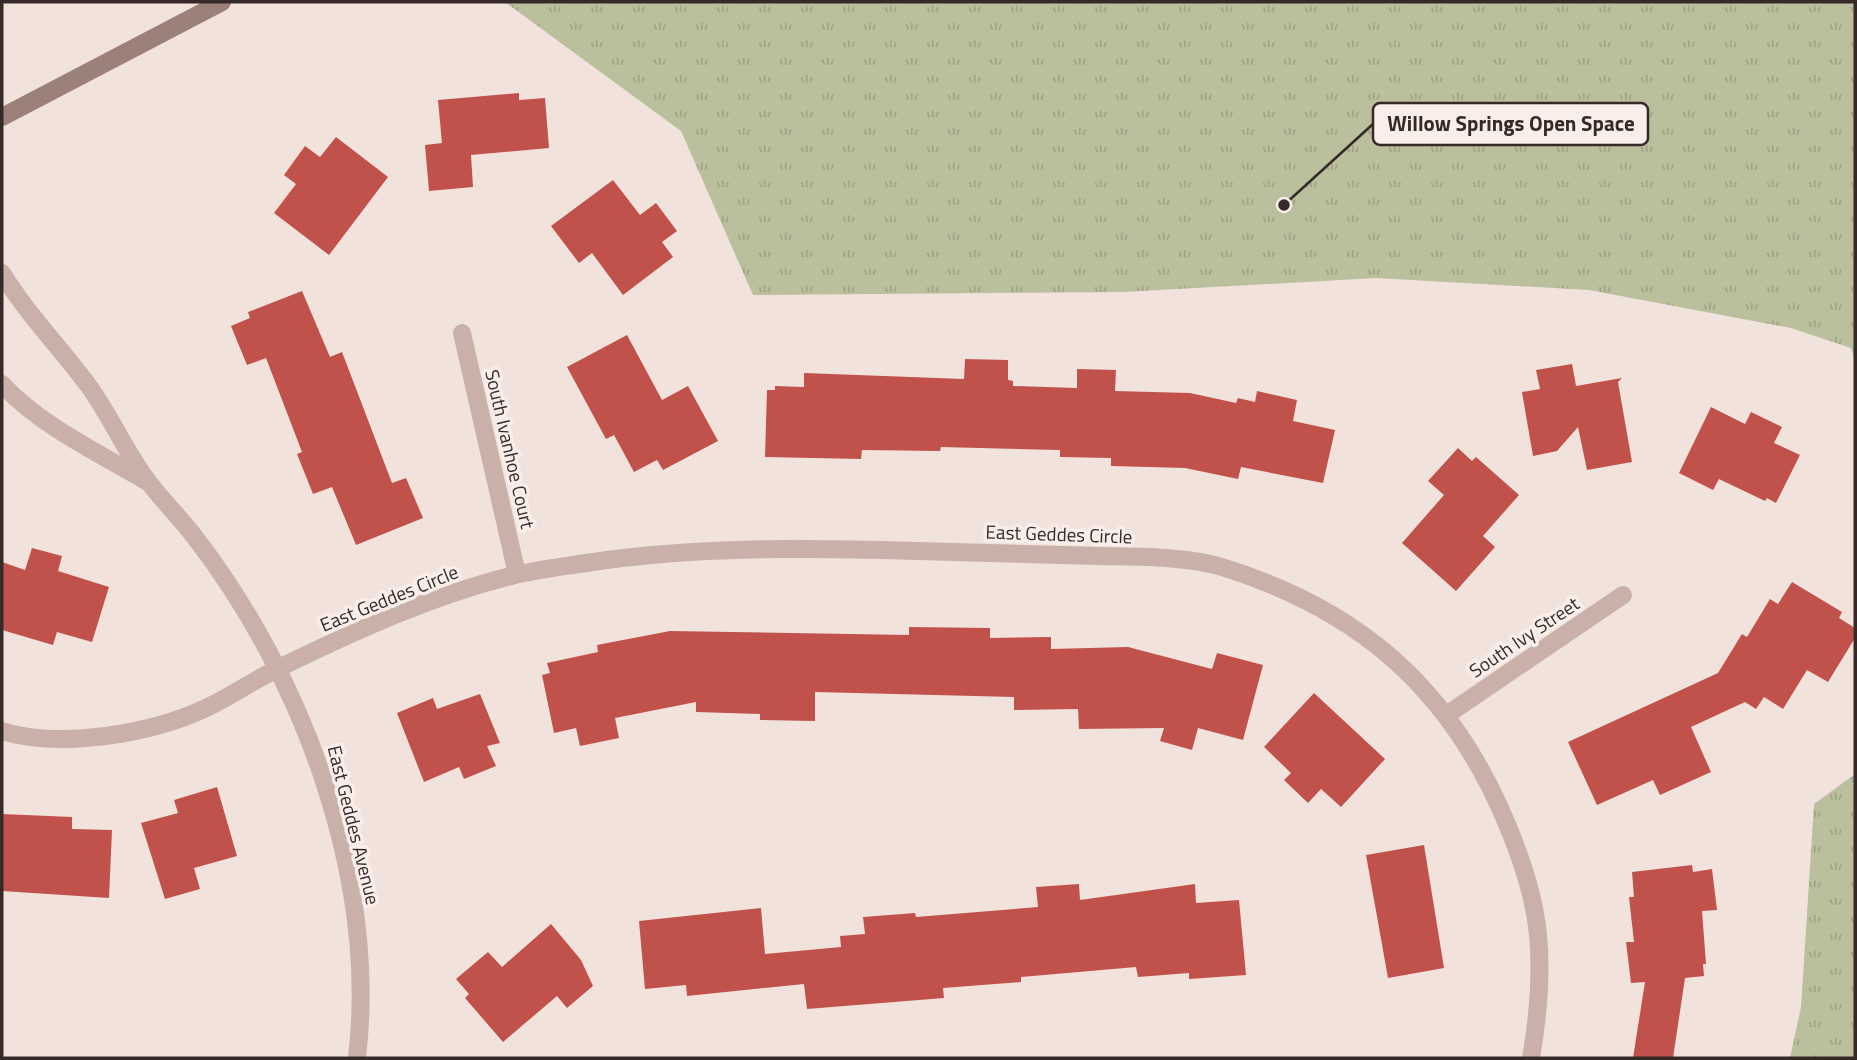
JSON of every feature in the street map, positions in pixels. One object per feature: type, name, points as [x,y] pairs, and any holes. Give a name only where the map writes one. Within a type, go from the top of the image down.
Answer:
[{"type":"main road","points":[[2,117],[222,2]]},
{"type":"street","name":"East Geddes Avenue","points":[[2,273],[33,320],[90,388],[148,482],[195,537],[238,601],[277,668],[316,750],[351,888],[359,941],[363,1008],[357,1058]]},
{"type":"street","name":"South Ivanhoe Court","points":[[462,333],[517,574]]},
{"type":"street","name":"East Geddes Avenue","points":[[2,384],[17,401],[50,425],[148,482]]},
{"type":"street","name":"East Geddes Circle","points":[[277,668],[424,603],[517,574],[642,555],[763,548],[1136,557],[1219,566],[1332,615],[1410,672],[1448,714],[1486,778],[1513,836],[1530,890],[1538,932],[1539,984],[1531,1058]]},
{"type":"street","name":"South Ivy Street","points":[[1448,714],[1623,595]]},
{"type":"street","points":[[2,731],[23,738],[80,738],[147,728],[205,709],[277,668]]},
{"type":"green space","points":[[505,2],[1855,2],[1855,362],[1851,348],[1791,328],[1589,290],[1376,278],[1124,292],[753,295],[681,131]]},
{"type":"green space","points":[[1855,774],[1855,1058],[1790,1058],[1801,1007],[1814,804]]},
{"type":"building","points":[[519,93],[519,100],[545,98],[549,148],[471,155],[473,187],[429,191],[425,145],[442,143],[438,100]]},
{"type":"building","points":[[336,137],[388,177],[329,255],[274,213],[296,184],[284,175],[305,146],[320,157]]},
{"type":"building","points":[[613,180],[640,215],[656,203],[677,231],[662,242],[673,257],[623,295],[592,253],[579,263],[551,226]]},
{"type":"building","points":[[302,291],[330,357],[342,352],[392,483],[406,478],[423,518],[356,545],[332,487],[313,494],[297,454],[302,452],[266,358],[247,365],[231,326],[250,318],[248,312]]},
{"type":"building","points":[[627,335],[662,400],[688,386],[718,441],[663,470],[657,460],[634,472],[614,435],[606,439],[567,367]]},
{"type":"building","points":[[965,359],[1008,360],[1008,380],[1013,381],[1013,386],[1077,388],[1077,369],[1116,370],[1115,391],[1190,393],[1236,403],[1238,398],[1255,402],[1257,391],[1297,400],[1293,421],[1335,430],[1323,483],[1241,467],[1238,479],[1185,468],[1111,466],[1111,458],[1060,457],[1060,450],[941,447],[940,451],[862,450],[861,459],[765,457],[767,390],[775,390],[775,386],[804,387],[804,373],[964,379]]},
{"type":"building","points":[[1572,364],[1576,386],[1622,378],[1618,382],[1632,462],[1587,470],[1578,427],[1557,451],[1533,456],[1522,392],[1540,389],[1536,370]]},
{"type":"building","points":[[1711,407],[1745,424],[1751,412],[1782,427],[1774,443],[1800,455],[1776,503],[1767,498],[1765,501],[1719,479],[1713,490],[1679,473]]},
{"type":"building","points":[[1458,448],[1472,461],[1476,457],[1519,495],[1483,536],[1495,547],[1456,591],[1402,543],[1444,495],[1428,481]]},
{"type":"building","points":[[32,548],[62,556],[58,571],[109,587],[92,642],[57,632],[53,645],[2,630],[2,562],[25,570]]},
{"type":"building","points":[[1792,582],[1842,612],[1839,618],[1855,628],[1855,638],[1828,682],[1807,670],[1783,709],[1764,697],[1756,709],[1745,702],[1691,727],[1711,772],[1660,795],[1653,780],[1597,805],[1568,742],[1718,673],[1742,634],[1747,637],[1770,599],[1778,604]]},
{"type":"building","points":[[909,627],[990,628],[990,638],[1051,637],[1051,649],[1128,647],[1212,669],[1217,653],[1263,665],[1243,740],[1198,728],[1192,750],[1160,741],[1164,728],[1079,729],[1078,709],[1014,710],[1014,697],[815,692],[815,721],[760,720],[760,714],[696,712],[696,702],[615,718],[619,738],[580,746],[576,728],[554,733],[542,675],[550,673],[547,663],[598,652],[597,645],[670,631],[909,635]]},
{"type":"building","points":[[1314,693],[1385,759],[1341,807],[1321,789],[1308,803],[1284,780],[1291,773],[1264,747]]},
{"type":"building","points":[[480,694],[500,743],[487,746],[496,766],[464,779],[459,767],[424,782],[397,713],[433,698],[437,709]]},
{"type":"building","points":[[217,787],[237,856],[194,868],[200,889],[165,899],[141,823],[178,813],[174,800]]},
{"type":"building","points":[[2,814],[72,817],[72,829],[112,830],[109,898],[2,891]]},
{"type":"building","points":[[1424,845],[1444,968],[1388,978],[1366,855]]},
{"type":"building","points":[[1692,865],[1693,872],[1712,869],[1717,910],[1702,911],[1706,964],[1703,964],[1704,976],[1685,978],[1673,1058],[1633,1058],[1645,982],[1631,983],[1626,942],[1634,942],[1629,897],[1634,897],[1632,872]]},
{"type":"building","points":[[1079,884],[1080,900],[1195,884],[1196,903],[1239,900],[1246,975],[1189,979],[1189,973],[1138,977],[1136,967],[1021,977],[1021,982],[943,988],[944,998],[807,1009],[804,984],[687,996],[686,985],[645,989],[639,921],[761,908],[765,954],[841,947],[840,936],[865,934],[863,917],[915,913],[916,917],[1038,907],[1036,887]]},
{"type":"building","points":[[551,924],[581,960],[593,986],[567,1008],[557,996],[503,1042],[465,998],[469,994],[456,979],[488,952],[502,967]]},
{"type":"place","name":"Willow Springs Open Space","points":[[1284,205]]}]
